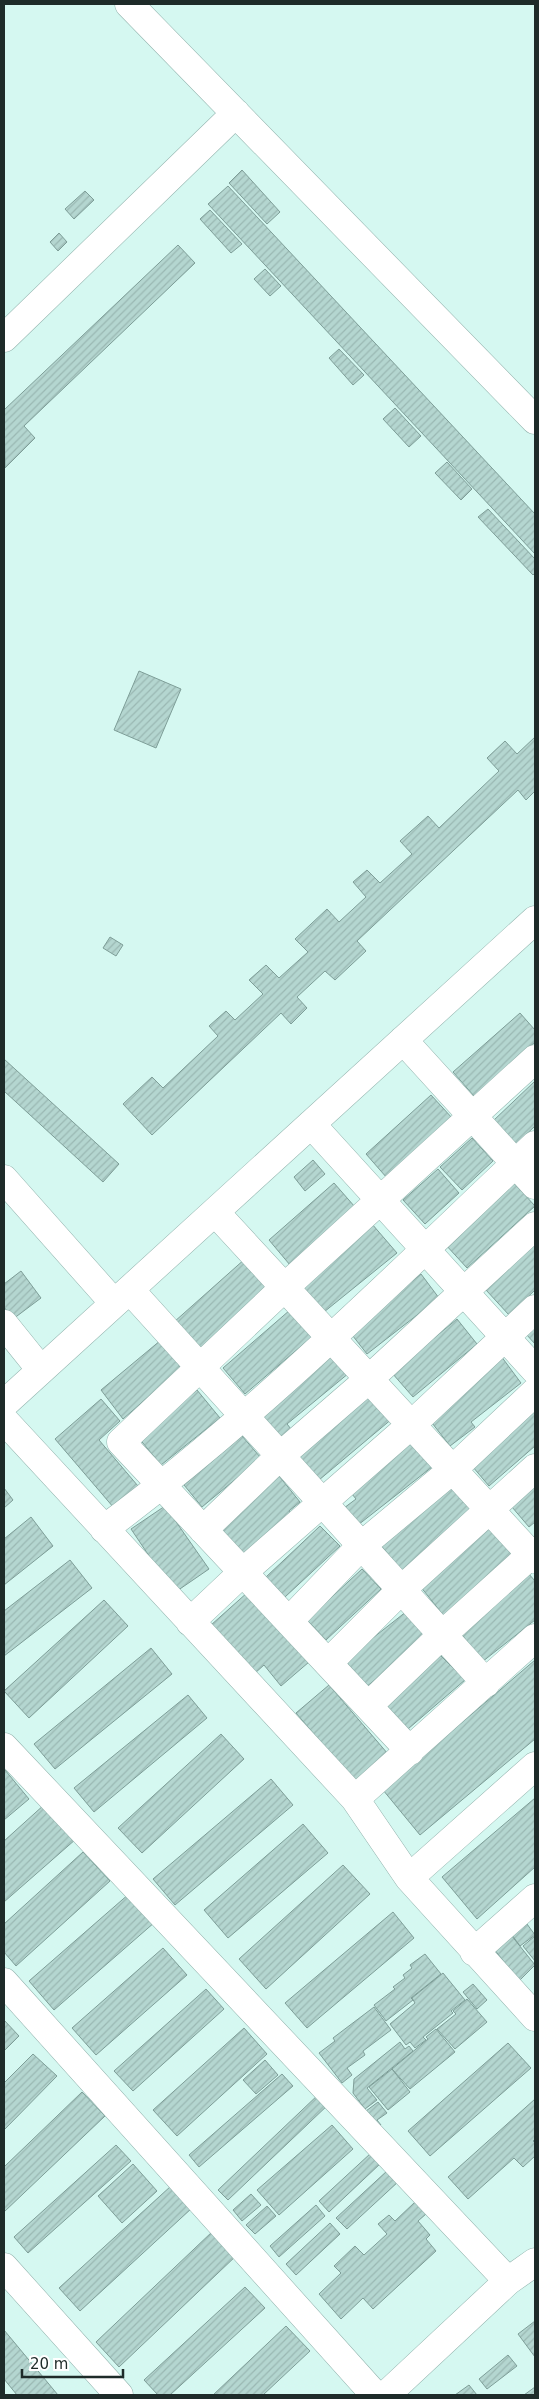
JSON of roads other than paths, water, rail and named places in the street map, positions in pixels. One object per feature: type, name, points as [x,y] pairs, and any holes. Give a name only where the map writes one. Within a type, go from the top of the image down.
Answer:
[{"type":"street","points":[[129,4],[535,420]]},
{"type":"street","points":[[4,338],[236,113]]},
{"type":"street","points":[[4,1404],[535,920]]},
{"type":"street","points":[[403,1040],[472,1116],[526,1154],[535,1184]]},
{"type":"street","points":[[410,1752],[121,1442],[285,1287],[535,1058]]},
{"type":"street","points":[[312,1124],[535,1370]]},
{"type":"street","points":[[104,1529],[162,1486],[244,1416],[526,1154]]},
{"type":"street","points":[[4,1179],[122,1296],[200,1367],[486,1683]]},
{"type":"street","points":[[215,1212],[452,1470],[534,1555],[442,1635],[368,1706]]},
{"type":"street","points":[[203,1530],[280,1456],[369,1379],[535,1226]]},
{"type":"street","points":[[190,1622],[243,1572],[411,1425],[535,1309]]},
{"type":"street","points":[[4,1324],[41,1370]]},
{"type":"street","points":[[289,1621],[361,1546],[452,1470],[535,1392]]},
{"type":"street","points":[[4,1420],[355,1799],[409,1878],[474,1952],[535,2017]]},
{"type":"street","points":[[328,1663],[401,1590],[535,1468]]},
{"type":"street","points":[[355,1799],[410,1752],[535,1638]]},
{"type":"street","points":[[4,1747],[508,2281]]},
{"type":"street","points":[[409,1878],[535,1766]]},
{"type":"street","points":[[474,1952],[535,1898]]},
{"type":"street","points":[[4,1982],[375,2395]]},
{"type":"street","points":[[386,2395],[508,2281],[535,2262]]},
{"type":"street","points":[[4,2267],[119,2395]]}]
